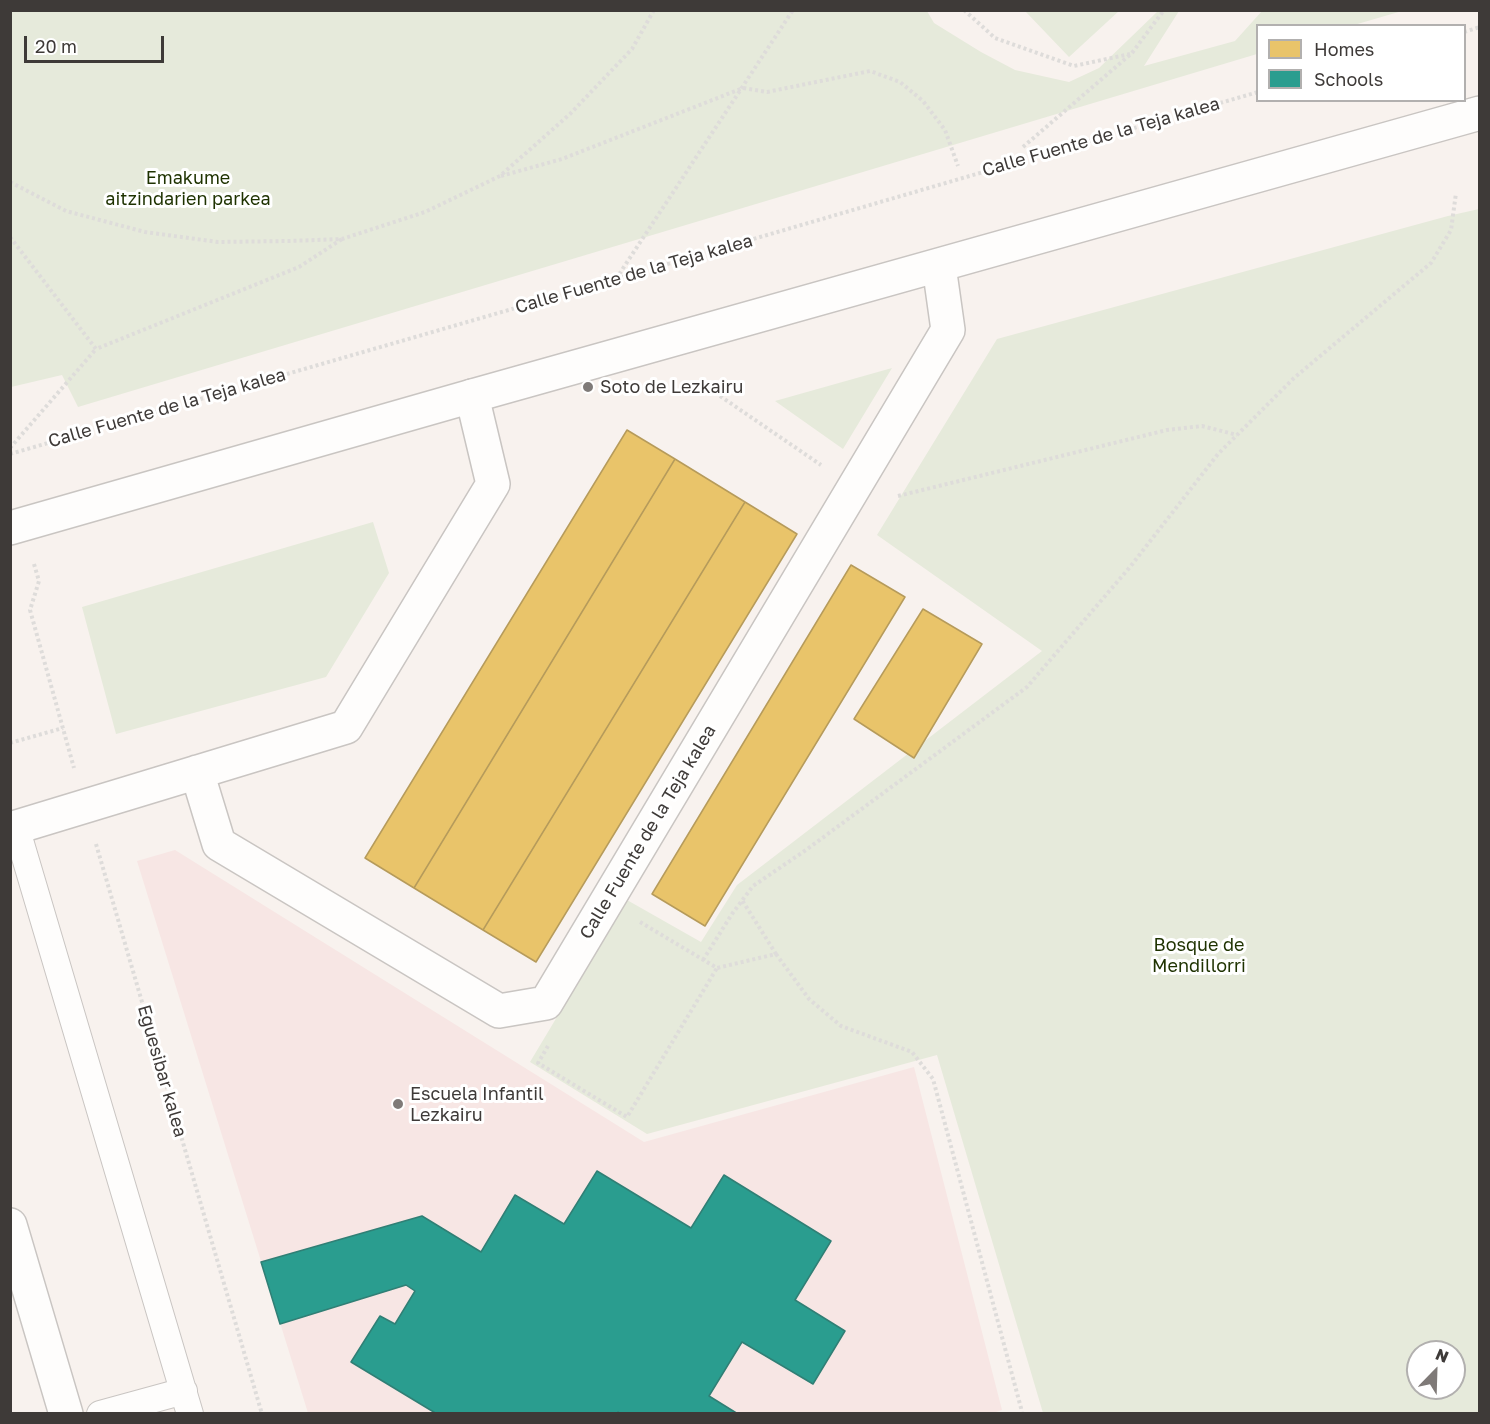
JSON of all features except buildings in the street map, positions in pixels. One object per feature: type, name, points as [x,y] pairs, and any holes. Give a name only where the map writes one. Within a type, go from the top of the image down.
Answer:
[{"type":"street","points":[[17,527],[472,396],[1479,113]]},
{"type":"street","name":"Calle Fuente de la Teja kalea","points":[[197,772],[219,844],[499,1011],[546,1004],[948,330],[939,266]]},
{"type":"street","points":[[13,828],[346,727],[493,484],[472,396]]},
{"type":"street","points":[[10,1225],[66,1413]]},
{"type":"lane","points":[[13,828],[187,1402],[100,1413]]},
{"type":"path","points":[[500,176],[570,114],[632,49],[654,10]]},
{"type":"path","points":[[616,279],[793,10]]},
{"type":"path","points":[[964,10],[995,38],[1074,66],[1132,53]]},
{"type":"path","points":[[1023,147],[1132,53],[1164,10]]},
{"type":"path","points":[[10,182],[66,211],[145,232],[218,242],[289,242],[342,238],[425,212],[500,176],[562,159],[743,88],[767,92],[870,71],[900,82],[923,101],[945,130],[958,166]]},
{"type":"path","name":"Calle Fuente de la Teja kalea","points":[[10,454],[1256,92]]},
{"type":"path","points":[[703,960],[753,886],[806,850],[1027,687],[1130,567],[1218,454],[1294,378],[1431,263],[1451,230],[1456,193]]},
{"type":"path","points":[[10,237],[96,349]]},
{"type":"path","points":[[10,448],[96,349],[299,267],[342,238]]},
{"type":"path","points":[[720,396],[876,501],[1167,430],[1202,426],[1237,435]]},
{"type":"path","name":"Eguesibar kalea","points":[[17,527],[39,581],[30,609],[85,807],[262,1413]]},
{"type":"path","points":[[10,743],[63,728]]},
{"type":"path","points":[[742,900],[776,954],[809,999],[841,1026],[912,1053],[933,1079],[1022,1413]]},
{"type":"path","points":[[606,902],[717,968],[776,954]]},
{"type":"path","points":[[549,1043],[537,1063],[627,1117],[717,968]]},
{"type":"shaded area","name":"Escuela Infantil Lezkairu","points":[[175,850],[644,1142],[914,1067],[1002,1410],[990,1414],[308,1413],[137,861]]},
{"type":"green space","name":"Emakume aitzindarien parkea","points":[[10,11],[927,11],[934,23],[1015,70],[1069,82],[1099,68],[1158,11],[1179,11],[1144,66],[1235,41],[1262,11],[1402,11],[1357,24],[1256,24],[1256,54],[78,407],[62,375],[11,387]]},
{"type":"green space","points":[[1025,11],[1119,11],[1069,57]]},
{"type":"green space","name":"Bosque de Mendillorri","points":[[1479,209],[1479,1413],[1043,1413],[937,1055],[647,1134],[530,1062],[627,900],[701,942],[737,885],[1042,651],[877,535],[997,339]]},
{"type":"green space","points":[[892,368],[843,449],[775,401]]},
{"type":"green space","points":[[373,522],[389,573],[326,677],[116,734],[82,607]]},
{"type":"place","name":"Soto de Lezkairu","points":[[588,387]]},
{"type":"place","name":"Escuela Infantil Lezkairu","points":[[398,1104]]}]
